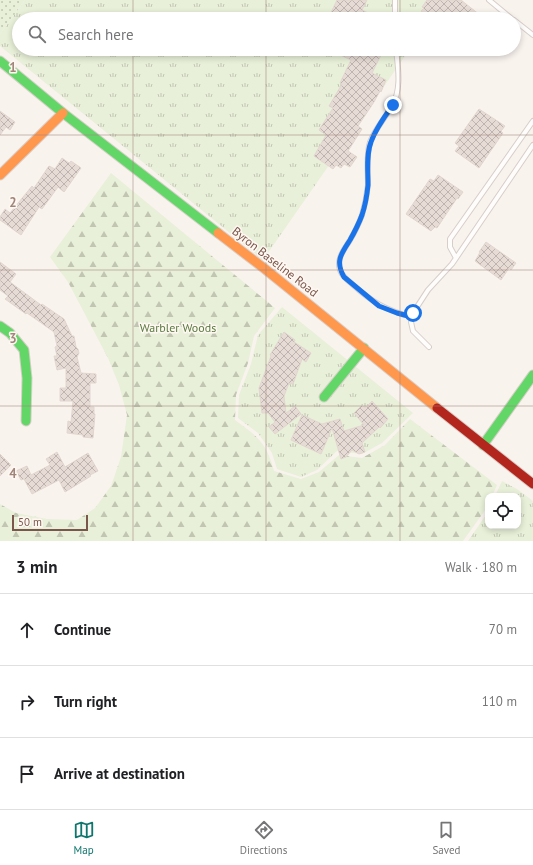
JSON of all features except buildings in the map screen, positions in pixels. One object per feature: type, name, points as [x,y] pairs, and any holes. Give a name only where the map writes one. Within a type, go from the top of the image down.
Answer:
[{"type":"main road","name":"Byron Baseline Road","points":[[0,60],[63,113],[259,264],[533,484]]},
{"type":"main road","points":[[0,175],[63,113]]},
{"type":"main road","points":[[0,326],[10,333],[24,350],[26,378],[26,421]]},
{"type":"main road","points":[[324,397],[364,348]]},
{"type":"main road","points":[[483,445],[533,375]]},
{"type":"lane","points":[[395,0],[395,12]]},
{"type":"lane","points":[[489,0],[503,12]]},
{"type":"lane","points":[[521,26],[533,35]]},
{"type":"lane","points":[[397,56],[399,79],[398,89],[393,105],[370,143],[367,192],[362,215],[339,261],[340,270],[344,277],[360,292],[379,306],[412,317]]},
{"type":"lane","points":[[456,258],[450,247],[450,239],[533,121]]},
{"type":"lane","points":[[429,347],[413,332],[411,322],[413,313],[428,290],[456,258],[533,145]]},
{"type":"green space","points":[[0,0],[25,0],[16,12],[12,12],[12,18],[0,34]]},
{"type":"green space","points":[[25,0],[444,0],[436,12],[16,12]]},
{"type":"green space","points":[[12,18],[12,56],[0,46],[0,34]]},
{"type":"green space","points":[[12,56],[405,56],[263,260]]},
{"type":"green space","name":"Warbler Woods","points":[[111,173],[275,308],[254,336],[248,363],[236,395],[235,420],[260,441],[268,453],[274,471],[301,479],[319,472],[339,455],[362,458],[385,445],[410,419],[497,485],[493,493],[485,493],[485,510],[463,541],[0,541],[0,504],[16,513],[47,519],[77,520],[95,508],[111,486],[121,457],[127,415],[119,385],[108,358],[68,282],[50,257]]},
{"type":"green space","points":[[282,307],[413,413],[382,443],[362,454],[337,451],[317,470],[301,477],[277,469],[272,453],[258,433],[238,418],[239,395],[251,364],[258,335]]},
{"type":"green space","points":[[502,481],[517,489],[533,501],[533,541],[468,541],[485,516],[485,529],[521,529],[521,493],[496,493]]},
{"type":"traffic: fast","points":[[0,61],[63,113],[218,233]]},
{"type":"traffic: fast","points":[[0,326],[10,333],[24,350],[27,378],[26,421]]},
{"type":"traffic: fast","points":[[324,397],[364,348]]},
{"type":"traffic: fast","points":[[483,445],[533,375]]},
{"type":"traffic: slow","points":[[0,175],[63,113]]},
{"type":"traffic: slow","points":[[218,233],[265,269],[437,408]]},
{"type":"traffic: jam","points":[[437,408],[533,484]]},
{"type":"route","points":[[393,105],[370,143],[368,184],[362,215],[339,261],[340,270],[344,277],[360,292],[379,306],[412,317],[413,313]]}]
